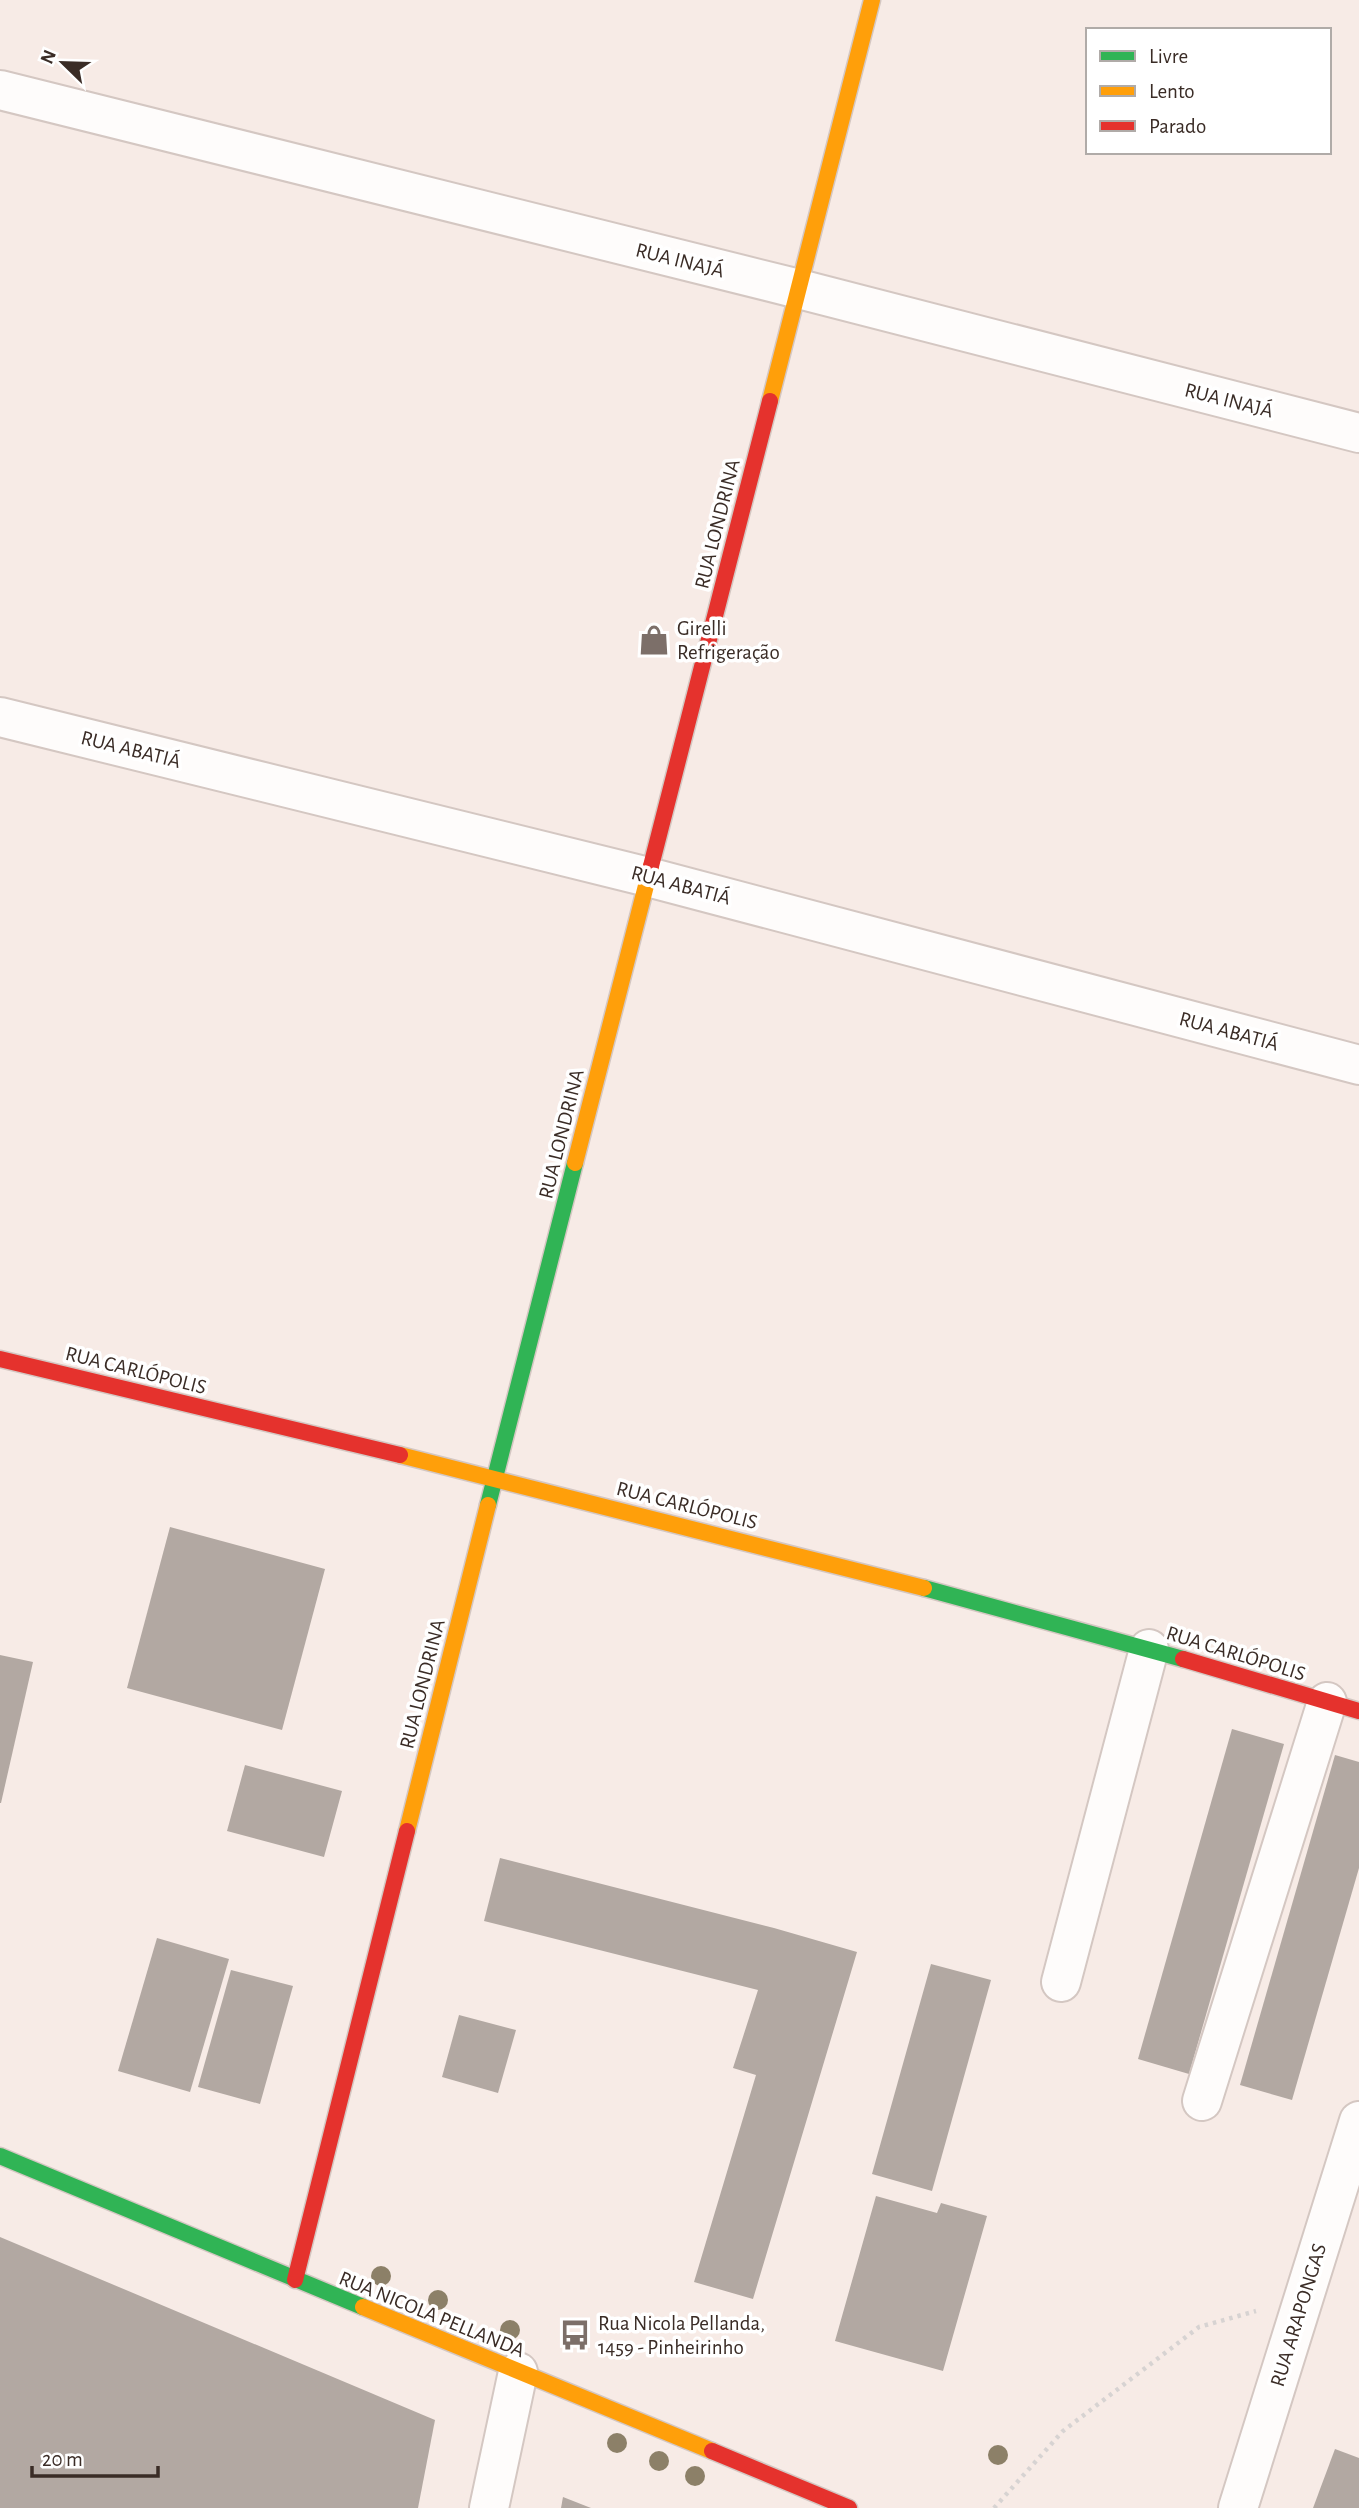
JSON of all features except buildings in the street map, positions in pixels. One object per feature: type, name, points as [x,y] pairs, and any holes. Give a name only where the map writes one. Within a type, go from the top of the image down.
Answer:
[{"type":"street","name":"RUA LONDRINA","points":[[295,2280],[495,1478],[872,0]]},
{"type":"street","name":"RUA INAJÁ","points":[[0,90],[799,289],[1359,433]]},
{"type":"street","name":"RUA ABATIÁ","points":[[0,717],[648,877],[1359,1065]]},
{"type":"street","name":"RUA CARLÓPOLIS","points":[[0,1359],[495,1478],[867,1572],[1149,1649],[1343,1707]]},
{"type":"street","points":[[1061,1982],[1149,1649]]},
{"type":"street","points":[[1202,2101],[1343,1707]]},
{"type":"street","name":"RUA ARAPONGAS","points":[[1238,2508],[1359,2121]]},
{"type":"street","name":"RUA NICOLA PELLANDA","points":[[0,2156],[849,2508]]},
{"type":"street","points":[[489,2508],[518,2372]]},
{"type":"path","points":[[994,2508],[1063,2431],[1199,2328],[1304,2297]]},
{"type":"traffic: fast","points":[[488,1505],[575,1163]]},
{"type":"traffic: fast","points":[[924,1588],[1183,1659]]},
{"type":"traffic: fast","points":[[0,2156],[363,2307]]},
{"type":"traffic: slow","points":[[770,401],[872,0]]},
{"type":"traffic: slow","points":[[575,1163],[651,866]]},
{"type":"traffic: slow","points":[[400,1455],[924,1588]]},
{"type":"traffic: slow","points":[[407,1831],[488,1505]]},
{"type":"traffic: slow","points":[[363,2307],[712,2451]]},
{"type":"traffic: jam","points":[[651,866],[770,401]]},
{"type":"traffic: jam","points":[[0,1359],[400,1455]]},
{"type":"traffic: jam","points":[[1183,1659],[1359,1711]]},
{"type":"traffic: jam","points":[[295,2280],[407,1831]]},
{"type":"traffic: jam","points":[[712,2451],[849,2508]]},
{"type":"place","name":"Girelli Refrigeração","points":[[654,640]]},
{"type":"place","name":"Rua Nicola Pellanda, 1459 - Pinheirinho","points":[[575,2335]]}]
